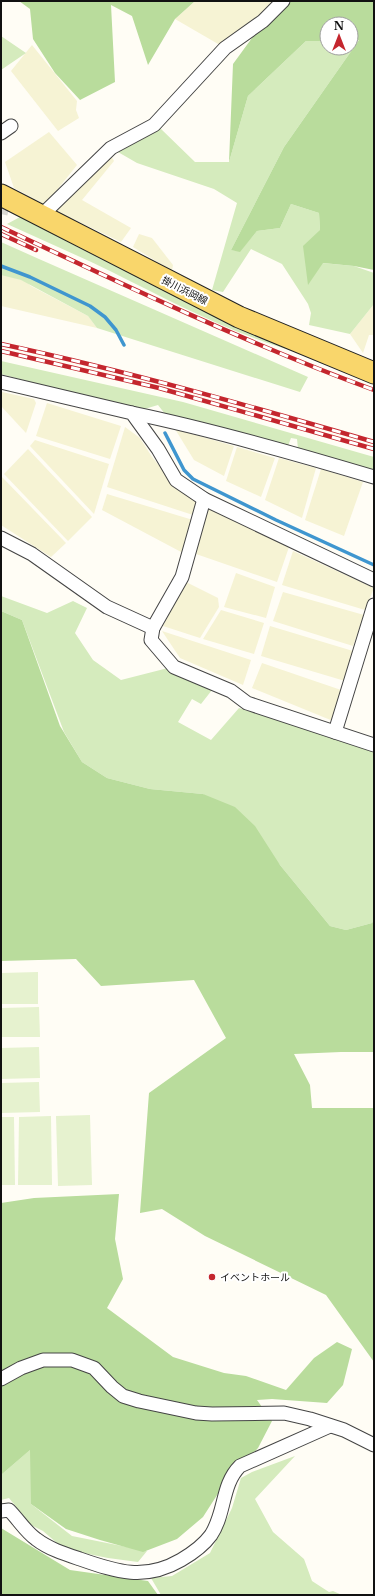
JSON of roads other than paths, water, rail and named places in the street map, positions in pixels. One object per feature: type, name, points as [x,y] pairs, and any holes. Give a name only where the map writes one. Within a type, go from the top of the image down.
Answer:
[{"type":"main road","name":"掛川浜岡線","points":[[3,200],[41,216],[239,317],[374,373]]},
{"type":"street","points":[[41,216],[111,148],[154,125],[225,48],[262,21],[283,1]]},
{"type":"street","points":[[1,382],[138,415],[168,420],[291,452],[374,477]]},
{"type":"street","points":[[138,415],[176,480],[204,499],[374,580]]},
{"type":"street","points":[[204,499],[182,577],[153,628],[151,640],[174,667],[231,691],[247,703],[374,745]]},
{"type":"street","points":[[1,538],[32,554],[108,607],[153,628]]},
{"type":"street","points":[[335,732],[374,605]]},
{"type":"street","points":[[1,1379],[21,1368],[44,1360],[72,1360],[94,1368],[123,1396],[155,1406],[196,1413],[212,1414],[284,1413],[310,1419],[344,1430],[374,1445]]},
{"type":"street","points":[[1,1511],[10,1510],[35,1539],[58,1551],[102,1566],[129,1572],[147,1573],[164,1569],[189,1556],[202,1546],[212,1534],[221,1514],[227,1484],[232,1474],[240,1466],[330,1426]]},
{"type":"waterway","points":[[1,266],[30,277],[90,306],[105,317],[116,330],[124,345]]},
{"type":"waterway","points":[[165,433],[184,470],[193,479],[276,520],[374,565]]},
{"type":"tunnel","points":[[1,214],[3,206]]},
{"type":"railway","points":[[1,227],[139,292],[232,333],[374,390]]},
{"type":"railway","points":[[1,234],[36,250]]},
{"type":"railway","points":[[1,344],[142,377],[374,442]]},
{"type":"railway","points":[[1,351],[159,388],[374,449]]},
{"type":"place","name":"イベントホール","points":[[212,1277]]}]
